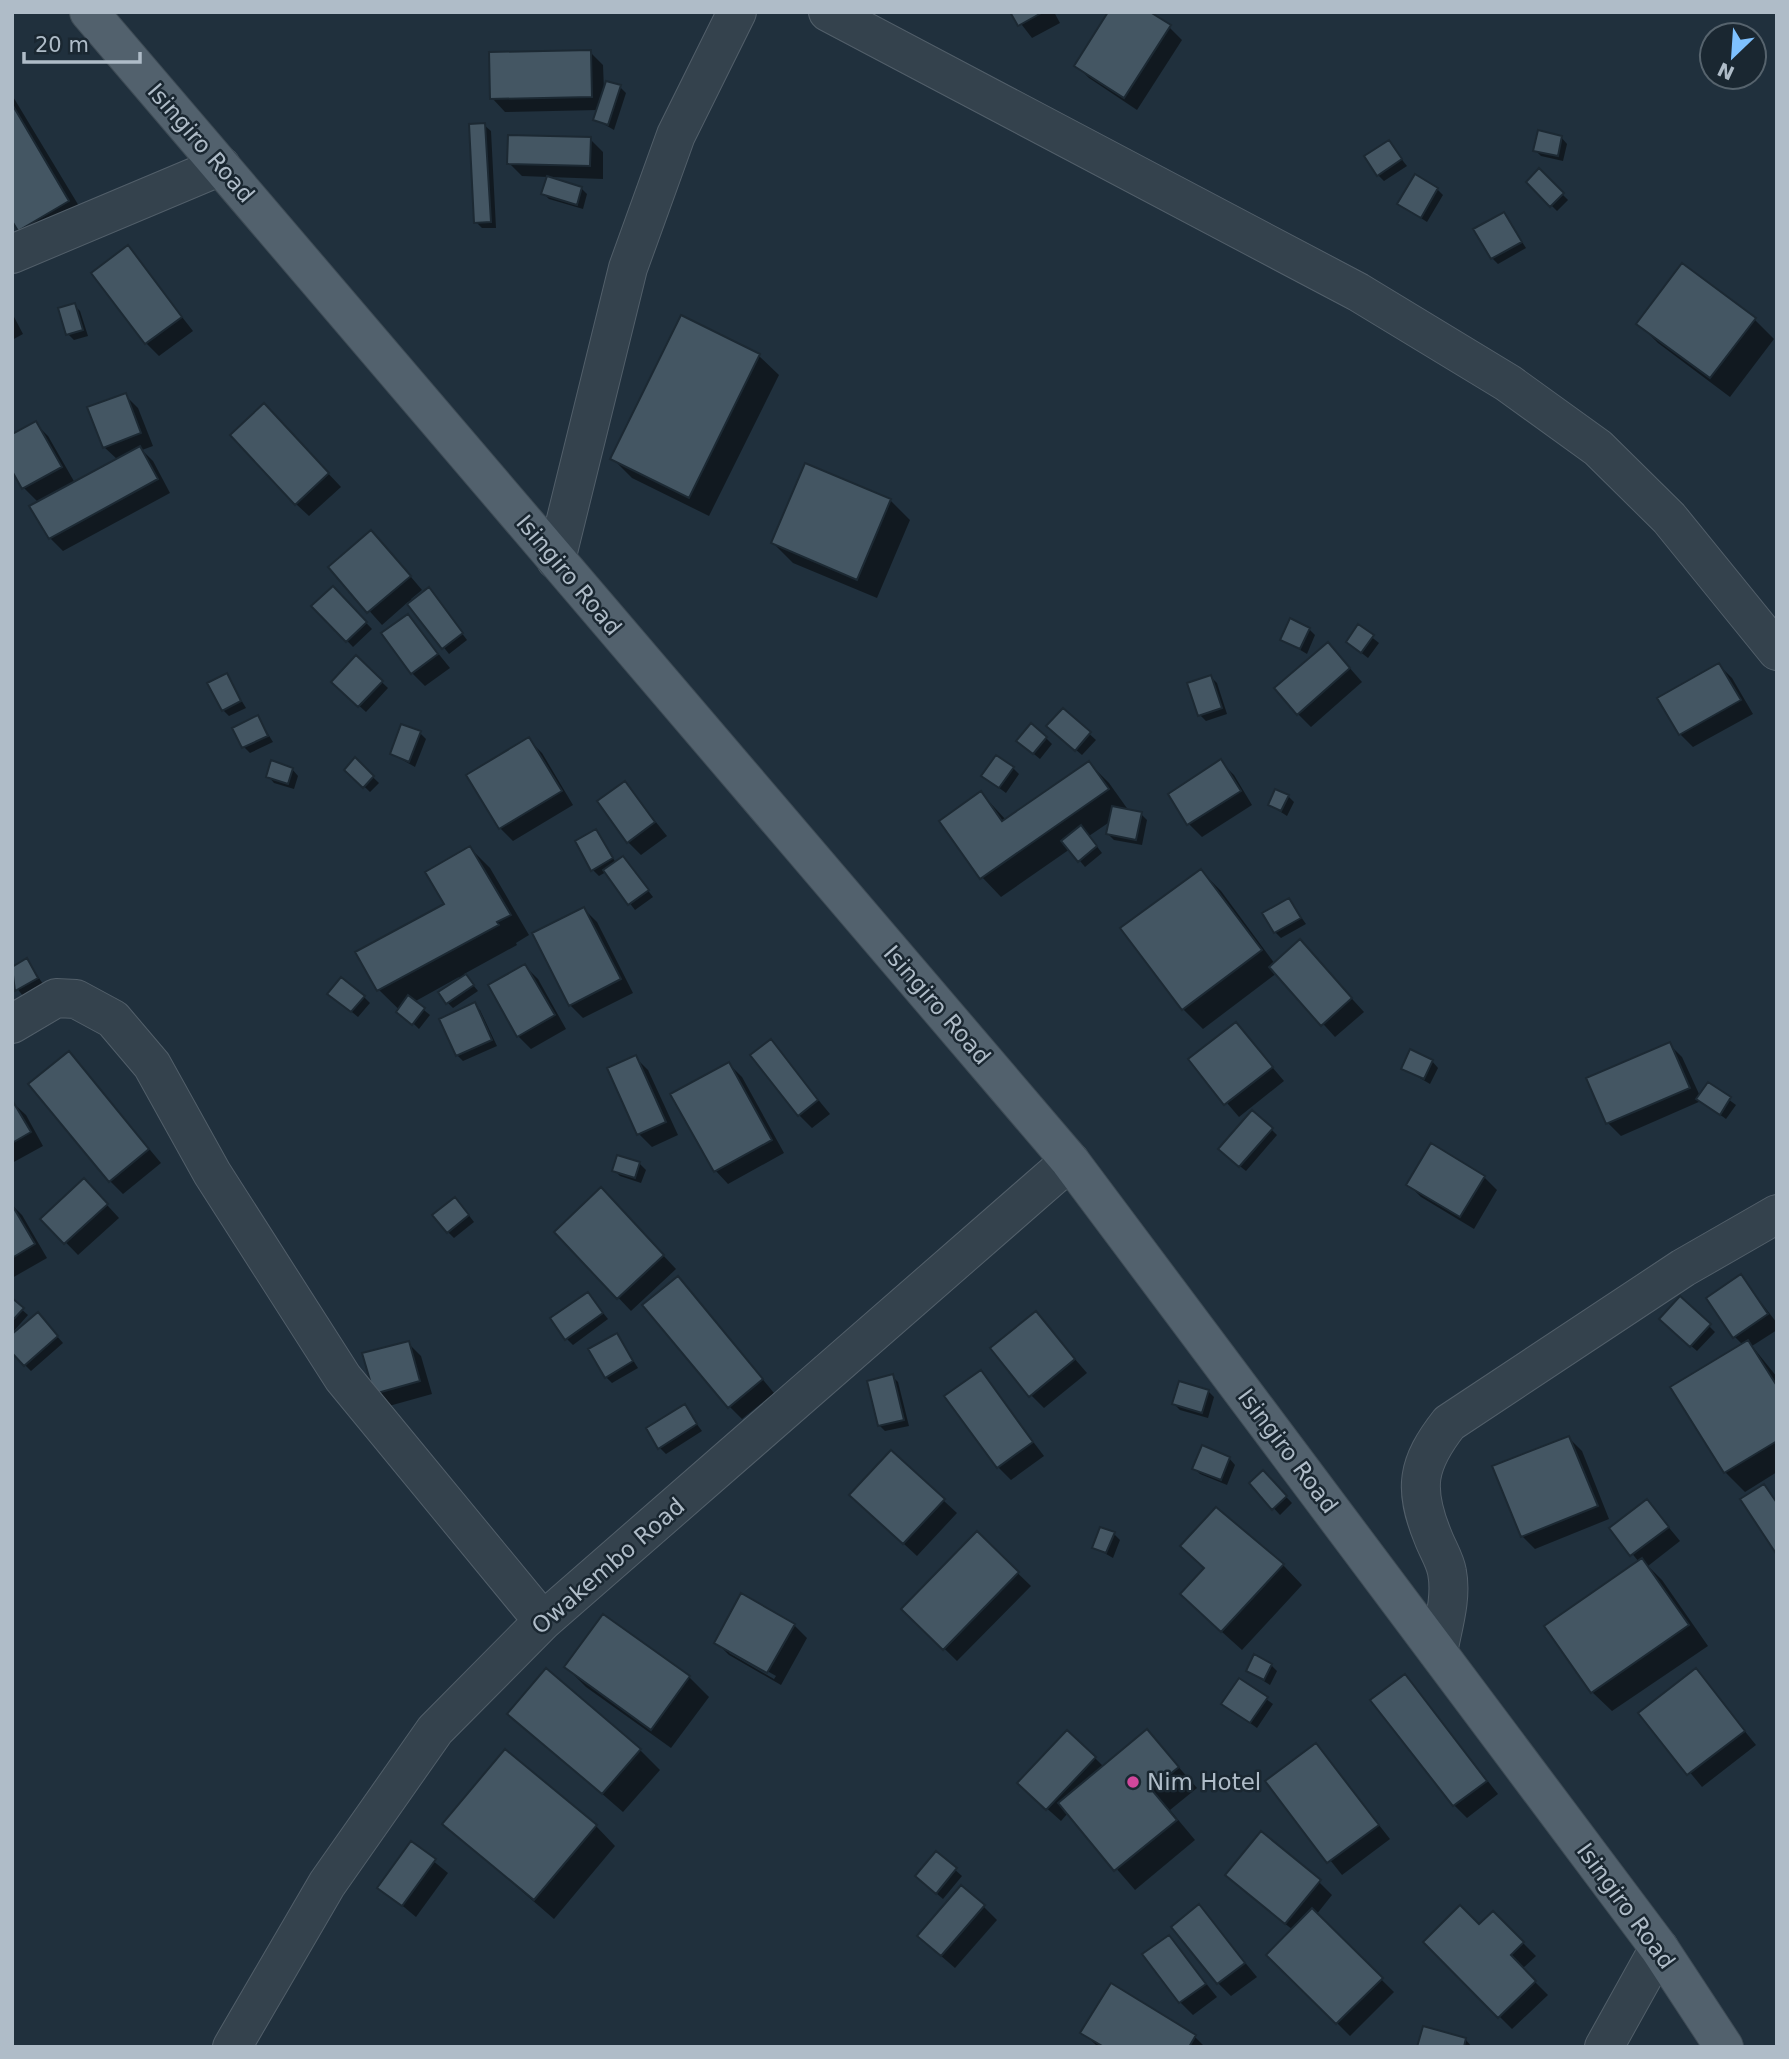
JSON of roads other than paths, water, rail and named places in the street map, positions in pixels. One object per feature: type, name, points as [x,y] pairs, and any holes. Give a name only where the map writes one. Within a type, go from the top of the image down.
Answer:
[{"type":"main road","name":"Isingiro Road","points":[[89,12],[1070,1161],[1659,1948],[1724,2047]]},
{"type":"street","points":[[556,560],[628,268],[676,135],[737,12]]},
{"type":"street","points":[[828,12],[1358,292],[1508,383],[1598,448],[1670,518],[1777,651]]},
{"type":"street","points":[[12,254],[221,166]]},
{"type":"street","points":[[12,1024],[56,998],[76,999],[113,1019],[152,1065],[212,1173],[344,1378],[543,1621]]},
{"type":"street","name":"Owakembo Road","points":[[232,2047],[327,1884],[436,1730],[543,1621],[1070,1161]]},
{"type":"street","points":[[1438,1652],[1448,1602],[1447,1571],[1421,1507],[1420,1472],[1432,1445],[1449,1423],[1683,1268],[1777,1214]]},
{"type":"street","points":[[1604,2047],[1659,1948]]},
{"type":"place","name":"Nim Hotel","points":[[1133,1782]]}]
